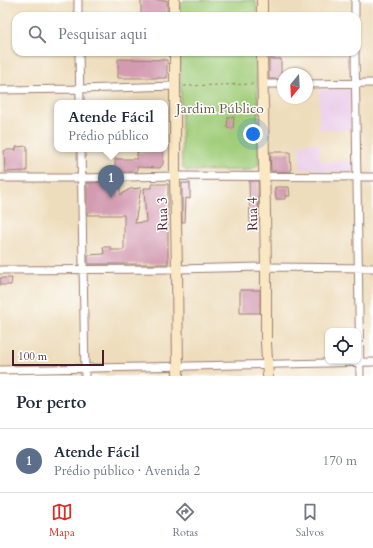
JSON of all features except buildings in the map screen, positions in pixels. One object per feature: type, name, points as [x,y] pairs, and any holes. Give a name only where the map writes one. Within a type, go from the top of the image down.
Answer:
[{"type":"main road","points":[[174,0],[174,12]]},
{"type":"main road","points":[[262,0],[262,12]]},
{"type":"main road","name":"Rua 3","points":[[175,56],[178,376]]},
{"type":"main road","name":"Rua 4","points":[[262,56],[265,176],[266,343],[268,376]]},
{"type":"street","points":[[78,0],[78,12]]},
{"type":"street","points":[[355,0],[355,12]]},
{"type":"street","points":[[79,56],[80,100]]},
{"type":"street","points":[[355,56],[360,328]]},
{"type":"street","points":[[313,84],[373,83]]},
{"type":"street","points":[[262,84],[277,84]]},
{"type":"street","points":[[0,90],[175,86]]},
{"type":"street","points":[[81,152],[85,376]]},
{"type":"street","points":[[0,178],[175,176],[373,177]]},
{"type":"street","points":[[0,270],[266,267],[373,268]]},
{"type":"street","points":[[361,362],[373,362]]},
{"type":"street","points":[[0,370],[325,363]]},
{"type":"street","points":[[360,364],[360,376]]},
{"type":"path","points":[[175,86],[262,84]]},
{"type":"shaded area","points":[[319,89],[353,89],[353,130],[319,130]]},
{"type":"shaded area","points":[[320,143],[320,161],[352,161],[353,172],[320,172],[320,169],[300,169],[299,144]]},
{"type":"green space","points":[[184,0],[254,0],[256,2],[257,12],[180,12],[180,5]]},
{"type":"green space","name":"Jardim Público","points":[[180,56],[257,56],[259,164],[251,170],[187,171],[182,167]]},
{"type":"place","name":"Atende Fácil","points":[[111,198]]}]
